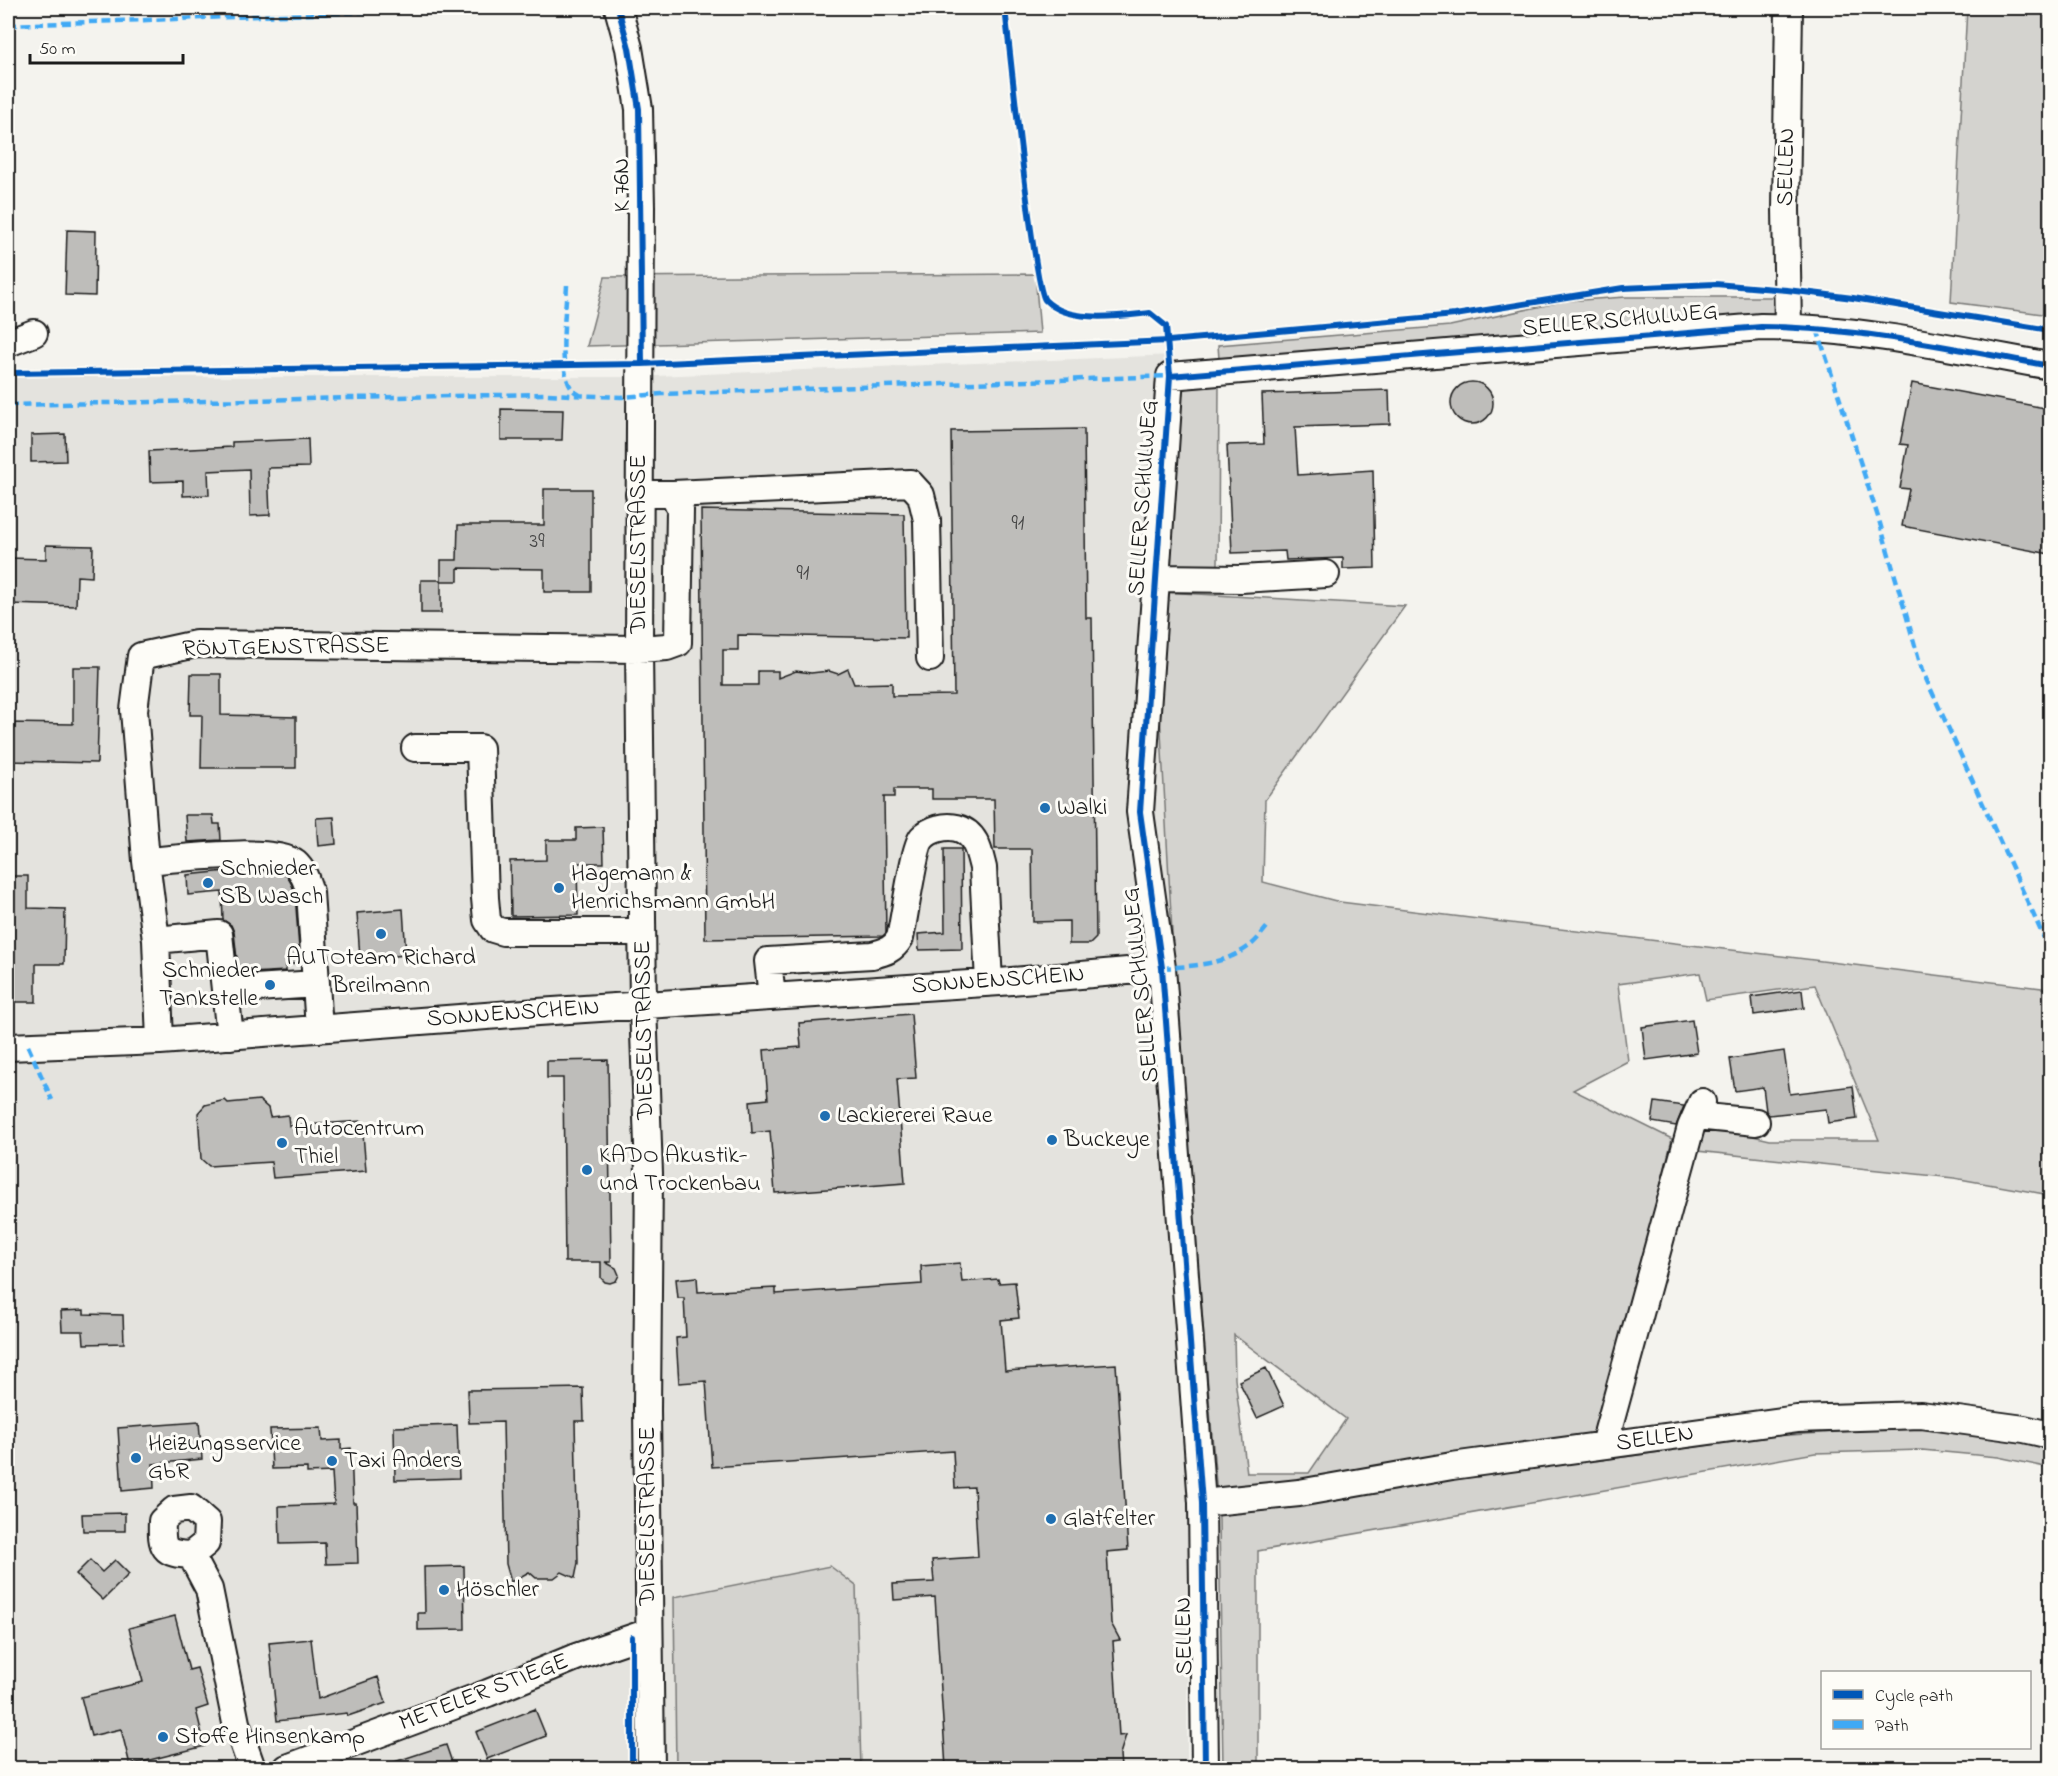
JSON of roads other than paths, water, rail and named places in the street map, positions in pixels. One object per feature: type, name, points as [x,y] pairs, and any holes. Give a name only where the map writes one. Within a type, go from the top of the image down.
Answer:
[{"type":"street","name":"K 76N","points":[[618,8],[629,48],[639,109],[642,364]]},
{"type":"street","name":"SELLEN","points":[[1788,327],[1786,209],[1789,8]]},
{"type":"street","name":"SELLER SCHULWEG","points":[[1202,1503],[1162,968],[1140,812],[1170,376],[1788,327],[1945,347],[2050,366]]},
{"type":"street","points":[[8,343],[34,333]]},
{"type":"street","name":"DIESELSTRASSE","points":[[642,364],[639,649],[643,1005],[649,1173],[647,1410],[651,1768]]},
{"type":"street","points":[[639,494],[910,483],[921,495],[927,520],[930,658]]},
{"type":"street","points":[[639,649],[678,644],[680,509],[673,494]]},
{"type":"street","points":[[1156,578],[1241,579],[1326,573]]},
{"type":"street","name":"RÖNTGENSTRASSE","points":[[160,1041],[156,940],[146,861],[134,710],[141,656],[196,644],[639,649]]},
{"type":"street","points":[[415,748],[480,748],[485,898],[487,920],[493,929],[503,932],[642,932]]},
{"type":"street","points":[[772,997],[768,961],[872,955],[888,952],[896,946],[900,938],[915,856],[922,838],[937,828],[951,827],[964,830],[973,837],[983,868],[990,982]]},
{"type":"street","points":[[146,861],[275,855],[294,862],[304,874],[310,892],[319,1029]]},
{"type":"street","points":[[156,940],[219,934],[230,1036]]},
{"type":"street","name":"SONNENSCHEIN","points":[[8,1047],[160,1041],[1162,968]]},
{"type":"street","points":[[227,994],[317,989]]},
{"type":"street","points":[[1604,1445],[1691,1127],[1699,1109],[1756,1122]]},
{"type":"street","name":"SELLEN","points":[[1204,1768],[1202,1503],[1299,1493],[1452,1466],[1797,1419],[1921,1415],[2050,1434]]},
{"type":"street","points":[[191,1555],[209,1589],[236,1723],[252,1768]]},
{"type":"street","name":"METELER STIEGE","points":[[299,1767],[576,1657],[649,1632]]},
{"type":"place","name":"Walki","points":[[1045,808]]},
{"type":"place","name":"Schnieder SB Wasch","points":[[208,883]]},
{"type":"place","name":"Hagemann & Henrichsmann GmbH","points":[[559,888]]},
{"type":"place","name":"AUTOteam Richard Breilmann","points":[[381,934]]},
{"type":"place","name":"Schnieder Tankstelle","points":[[270,985]]},
{"type":"place","name":"Lackiererei Raue","points":[[825,1116]]},
{"type":"place","name":"Buckeye","points":[[1052,1140]]},
{"type":"place","name":"Autocentrum Thiel","points":[[282,1143]]},
{"type":"place","name":"KADO Akustik- und Trockenbau","points":[[587,1170]]},
{"type":"place","name":"Heizungsservice GbR","points":[[136,1458]]},
{"type":"place","name":"Taxi Anders","points":[[332,1461]]},
{"type":"place","name":"Glatfelter","points":[[1051,1519]]},
{"type":"place","name":"Höschler","points":[[444,1590]]},
{"type":"place","name":"Stoffe Hinsenkamp","points":[[163,1737]]}]
